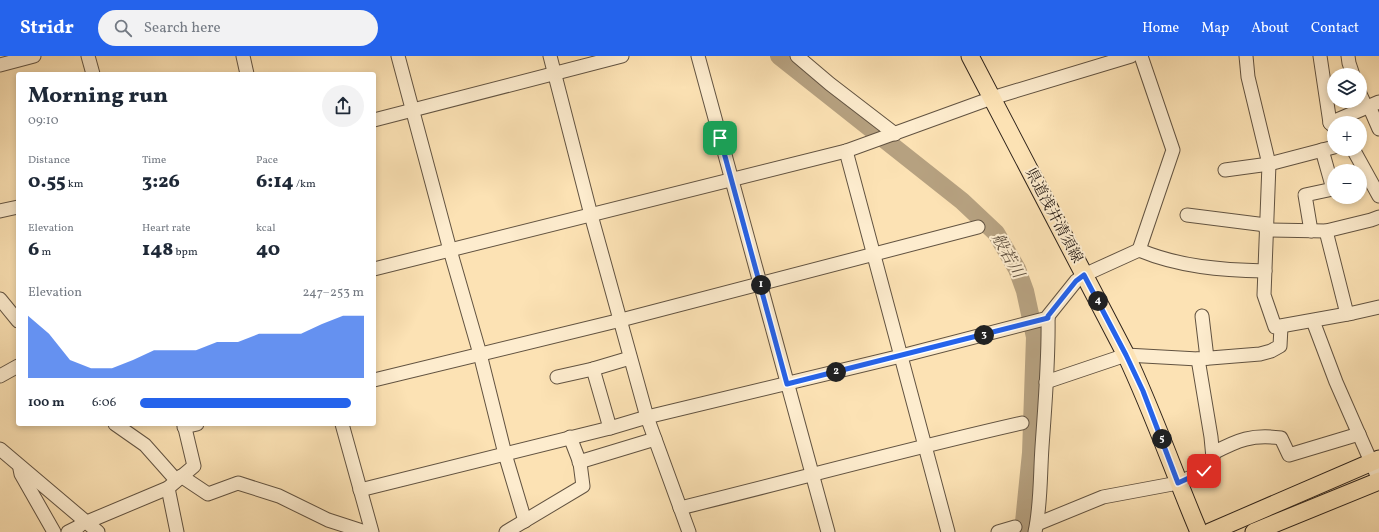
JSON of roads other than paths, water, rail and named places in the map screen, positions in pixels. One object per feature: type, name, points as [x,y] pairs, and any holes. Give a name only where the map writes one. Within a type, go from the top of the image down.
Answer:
[{"type":"main road","name":"県道浅井清須線","points":[[970,56],[1126,355],[1143,391],[1178,483],[1199,532]]},
{"type":"main road","points":[[1210,532],[1375,461]]},
{"type":"main road","points":[[1254,532],[1379,481]]},
{"type":"street","points":[[0,65],[34,56]]},
{"type":"street","points":[[88,56],[92,72]]},
{"type":"street","points":[[243,56],[247,72]]},
{"type":"street","points":[[398,56],[450,250],[480,354],[505,454],[525,522]]},
{"type":"street","points":[[550,56],[591,215],[647,417],[689,532]]},
{"type":"street","points":[[376,119],[622,56]]},
{"type":"street","points":[[698,56],[828,532]]},
{"type":"street","points":[[797,56],[830,84],[895,134]]},
{"type":"street","points":[[376,268],[846,151],[992,98],[1131,56]]},
{"type":"street","points":[[1139,250],[1173,150],[1141,56]]},
{"type":"street","points":[[1246,56],[1248,77],[1269,164],[1264,295],[1275,328],[1379,308]]},
{"type":"street","points":[[1320,56],[1330,116]]},
{"type":"street","points":[[1348,56],[1351,68]]},
{"type":"street","points":[[1350,116],[1371,105],[1379,129]]},
{"type":"street","points":[[1225,170],[1269,164],[1327,148]]},
{"type":"street","points":[[846,151],[948,532]]},
{"type":"street","points":[[1311,231],[1305,195],[1333,189],[1329,156]]},
{"type":"street","points":[[1357,156],[1379,196]]},
{"type":"street","points":[[0,211],[16,207]]},
{"type":"street","points":[[1187,215],[1266,228],[1311,231],[1326,231],[1379,217]]},
{"type":"street","points":[[376,380],[621,320],[978,227]]},
{"type":"street","points":[[1326,231],[1346,314]]},
{"type":"street","points":[[1202,316],[1202,359],[1213,453],[1213,458],[1204,471],[1178,483],[1103,497],[1036,528],[1046,382],[1048,316],[1076,281],[1084,275],[1139,250],[1154,256],[1193,266],[1233,270],[1265,271]]},
{"type":"street","points":[[0,299],[16,319]]},
{"type":"street","points":[[360,490],[610,428],[647,417],[901,356],[1048,318]]},
{"type":"street","points":[[1313,320],[1336,382],[1359,434],[1375,461],[1379,481]]},
{"type":"street","points":[[1046,382],[1126,355],[1202,359],[1260,354],[1271,351],[1280,346],[1281,327]]},
{"type":"street","points":[[557,377],[593,369],[630,358]]},
{"type":"street","points":[[0,376],[16,367]]},
{"type":"street","points":[[593,369],[610,428]]},
{"type":"street","points":[[680,508],[812,476],[924,446],[1022,423]]},
{"type":"street","points":[[118,426],[145,446],[175,481],[208,494],[238,483],[278,496],[328,520],[365,532]]},
{"type":"street","points":[[68,532],[78,528],[86,521],[175,481],[194,466],[188,426]]},
{"type":"street","points":[[343,426],[372,532]]},
{"type":"street","points":[[1213,453],[1248,437],[1266,436],[1281,438],[1289,456],[1359,434]]},
{"type":"street","points":[[506,532],[584,486],[579,462],[570,437]]},
{"type":"street","points":[[579,462],[655,439]]},
{"type":"street","points":[[1,450],[98,532]]},
{"type":"street","points":[[19,465],[21,474],[54,532]]},
{"type":"street","points":[[175,481],[177,532]]},
{"type":"street","points":[[998,532],[1015,527]]},
{"type":"waterway","name":"般若川","points":[[779,56],[962,201],[996,233],[1017,269],[1025,291],[1035,337],[1031,453],[1023,532]]}]
